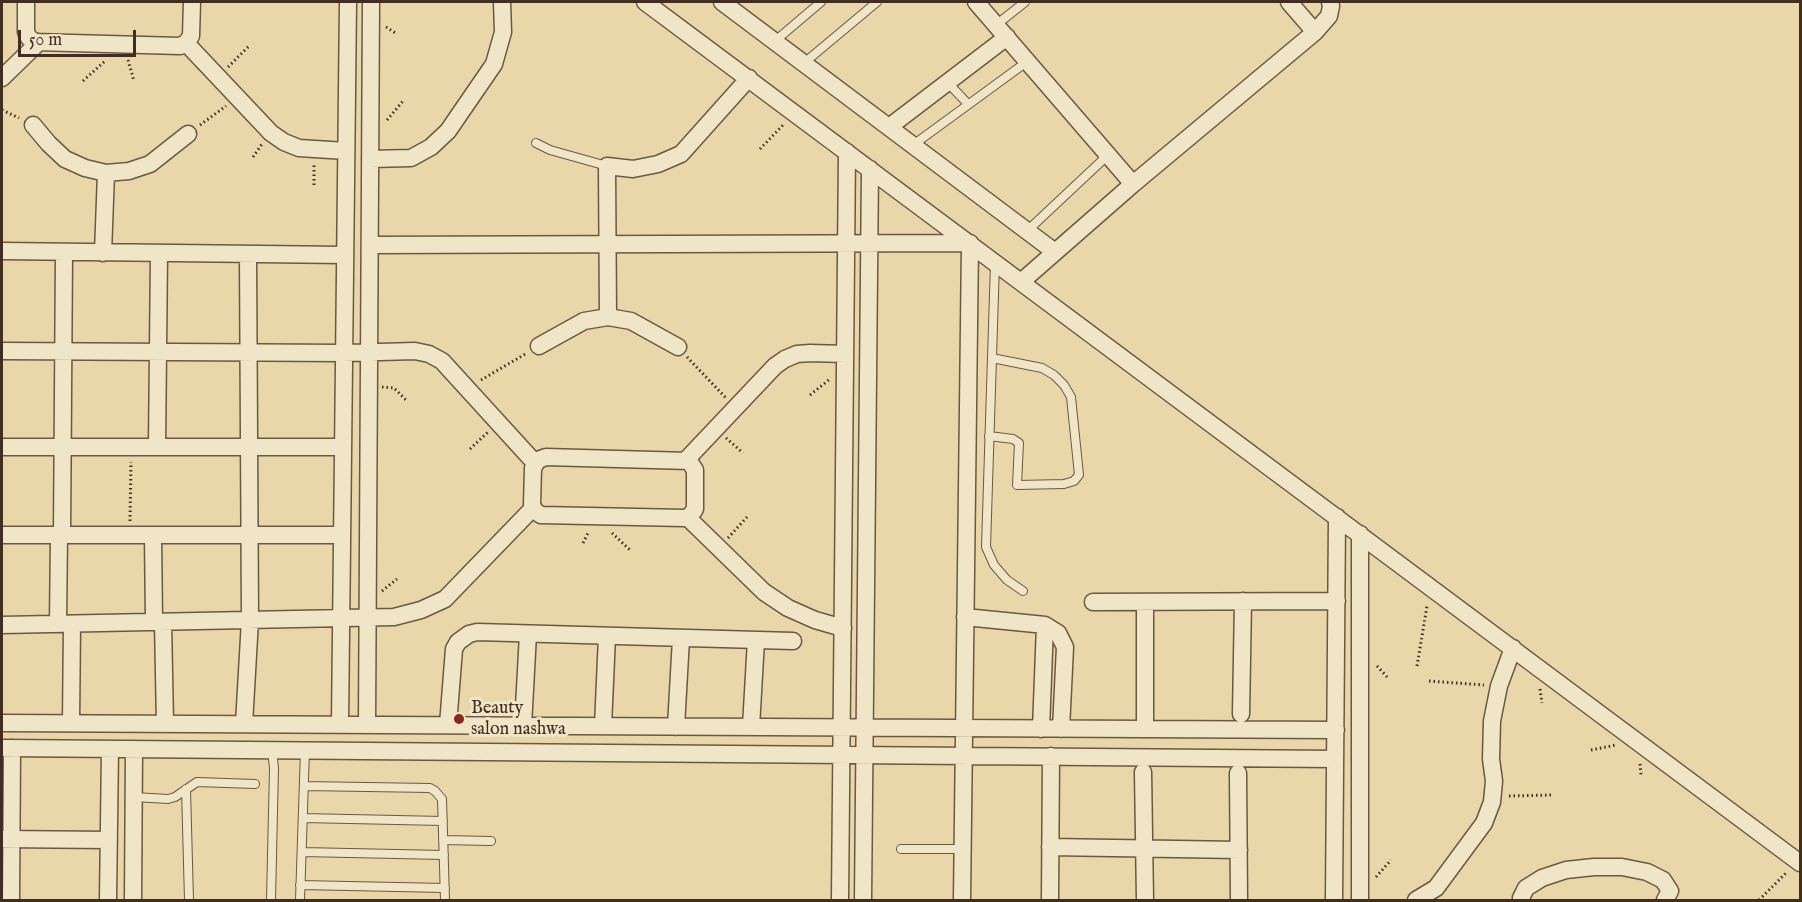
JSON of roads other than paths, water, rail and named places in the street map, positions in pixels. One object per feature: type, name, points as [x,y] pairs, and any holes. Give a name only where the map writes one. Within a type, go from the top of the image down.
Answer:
[{"type":"street","points":[[26,2],[26,32],[32,40],[180,46],[186,43],[191,36],[192,2]]},
{"type":"street","points":[[340,725],[348,2]]},
{"type":"street","points":[[367,725],[371,2]]},
{"type":"street","points":[[370,159],[411,158],[431,147],[448,131],[494,64],[503,32],[502,2]]},
{"type":"street","points":[[645,2],[1799,861]]},
{"type":"street","points":[[722,2],[1055,252]]},
{"type":"street","points":[[976,2],[1133,184]]},
{"type":"street","points":[[1289,2],[1315,32]]},
{"type":"street","points":[[1021,282],[1133,184],[1315,32],[1329,16],[1330,2]]},
{"type":"street","points":[[889,127],[948,83],[1002,31]]},
{"type":"street","points":[[2,78],[39,42]]},
{"type":"street","points":[[186,43],[271,133],[284,142],[299,148],[346,152]]},
{"type":"street","points":[[608,318],[608,166],[633,170],[658,164],[681,154],[748,78]]},
{"type":"street","points":[[33,125],[65,159],[85,168],[106,172],[129,171],[150,164],[188,134]]},
{"type":"street","points":[[840,900],[847,152]]},
{"type":"street","points":[[863,900],[870,170]]},
{"type":"street","points":[[103,253],[106,172]]},
{"type":"street","points":[[370,245],[970,243]]},
{"type":"street","points":[[962,900],[970,243]]},
{"type":"street","points":[[2,251],[345,255]]},
{"type":"street","points":[[64,252],[61,535],[71,723]]},
{"type":"street","points":[[157,447],[159,253]]},
{"type":"street","points":[[244,724],[250,620],[248,254]]},
{"type":"street","points":[[539,346],[584,321],[608,318],[631,321],[678,346]]},
{"type":"street","points":[[2,351],[344,353],[415,351],[429,354],[442,361],[535,464]]},
{"type":"street","points":[[686,460],[775,366],[785,359],[797,354],[845,354]]},
{"type":"street","points":[[343,414],[356,412],[369,415]]},
{"type":"street","points":[[2,447],[343,447]]},
{"type":"street","points":[[2,625],[394,617],[421,610],[445,599],[533,508],[533,468],[546,457],[686,460],[693,465],[695,470],[695,509],[687,517]]},
{"type":"street","points":[[844,464],[866,463]]},
{"type":"street","points":[[533,508],[545,515],[687,517],[764,592],[788,608],[815,620],[843,628]]},
{"type":"street","points":[[1334,900],[1337,517]]},
{"type":"street","points":[[1360,534],[1360,900]]},
{"type":"street","points":[[2,535],[342,535]]},
{"type":"street","points":[[153,535],[165,724]]},
{"type":"street","points":[[1241,714],[1243,601]]},
{"type":"street","points":[[1093,602],[1336,601]]},
{"type":"street","points":[[1145,602],[1145,729]]},
{"type":"street","points":[[965,617],[1045,625],[1058,633],[1065,647],[1061,729]]},
{"type":"street","points":[[1041,729],[1045,625]]},
{"type":"street","points":[[448,725],[454,649],[463,637],[477,632],[793,641]]},
{"type":"street","points":[[523,726],[528,634]]},
{"type":"street","points":[[603,726],[607,636]]},
{"type":"street","points":[[676,727],[681,638]]},
{"type":"street","points":[[751,727],[756,640]]},
{"type":"street","points":[[1416,900],[1423,898],[1436,888],[1484,823],[1492,796],[1492,721],[1499,686],[1513,648]]},
{"type":"street","points":[[2,723],[1336,730]]},
{"type":"street","points":[[270,724],[272,750]]},
{"type":"street","points":[[562,726],[564,752]]},
{"type":"street","points":[[11,900],[7,839],[7,748],[1335,759]]},
{"type":"street","points":[[108,900],[110,749]]},
{"type":"street","points":[[133,900],[134,749]]},
{"type":"street","points":[[1050,900],[1051,756]]},
{"type":"street","points":[[1143,772],[1145,900]]},
{"type":"street","points":[[1238,773],[1239,900]]},
{"type":"street","points":[[1335,825],[1360,826]]},
{"type":"street","points":[[7,839],[109,840]]},
{"type":"street","points":[[1050,847],[1239,850]]},
{"type":"street","points":[[1522,900],[1526,888],[1542,878],[1566,870],[1622,867],[1647,872],[1663,880],[1670,891],[1665,900]]},
{"type":"lane","points":[[775,41],[821,2]]},
{"type":"lane","points":[[804,63],[877,2]]},
{"type":"lane","points":[[1002,31],[1025,2]]},
{"type":"lane","points":[[913,145],[1028,61]]},
{"type":"lane","points":[[948,83],[968,104]]},
{"type":"lane","points":[[536,143],[550,150],[608,166]]},
{"type":"lane","points":[[1027,231],[1108,155]]},
{"type":"lane","points":[[995,263],[986,547],[994,565],[1007,580],[1023,591]]},
{"type":"lane","points":[[989,436],[1013,439],[1019,443],[1017,485],[1064,484],[1074,481],[1079,476],[1071,397],[1064,385],[1042,368],[992,358]]},
{"type":"lane","points":[[272,750],[274,768],[272,900]]},
{"type":"lane","points":[[300,900],[305,750]]},
{"type":"lane","points":[[134,797],[168,799],[175,797],[197,782],[255,784]]},
{"type":"lane","points":[[304,786],[430,788],[435,790],[442,799],[445,900]]},
{"type":"lane","points":[[186,789],[189,900]]},
{"type":"lane","points":[[303,818],[443,821]]},
{"type":"lane","points":[[443,840],[491,841]]},
{"type":"lane","points":[[901,849],[963,849]]},
{"type":"lane","points":[[302,852],[444,855]]},
{"type":"lane","points":[[300,885],[445,888]]},
{"type":"place","name":"Beauty salon nashwa","points":[[459,719]]}]
